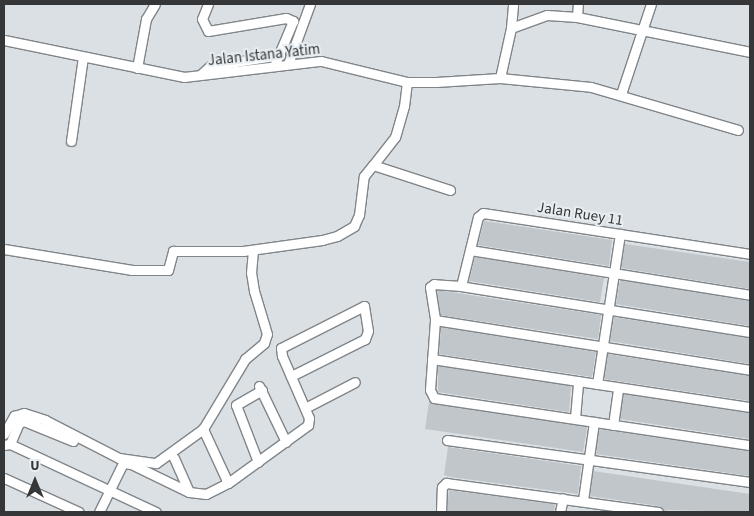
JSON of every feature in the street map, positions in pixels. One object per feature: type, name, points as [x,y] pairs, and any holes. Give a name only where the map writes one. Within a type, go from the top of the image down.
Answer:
[{"type":"street","points":[[137,68],[146,19],[155,4]]},
{"type":"street","points":[[208,4],[202,19],[208,31],[290,19],[293,26],[274,66]]},
{"type":"street","points":[[288,64],[310,4]]},
{"type":"street","points":[[500,78],[511,28],[513,4]]},
{"type":"street","points":[[577,17],[578,4]]},
{"type":"street","points":[[621,94],[651,4]]},
{"type":"street","points":[[511,28],[535,17],[577,17],[750,52]]},
{"type":"street","name":"Jalan Istana Yatim","points":[[4,40],[184,77],[288,64],[337,63],[407,82],[500,78],[591,87],[621,94],[738,130]]},
{"type":"street","points":[[200,76],[210,66],[280,55]]},
{"type":"street","points":[[71,141],[83,57]]},
{"type":"street","points":[[4,248],[132,270],[170,269],[173,251],[253,250],[330,238],[354,226],[359,215],[364,176],[395,137],[404,106],[407,82]]},
{"type":"street","points":[[374,165],[450,190]]},
{"type":"street","name":"Jalan Ruey 11","points":[[461,286],[478,217],[483,214],[750,254]]},
{"type":"street","points":[[597,384],[606,310],[620,234]]},
{"type":"street","points":[[4,434],[14,416],[24,414],[45,420],[119,458],[156,462],[203,430],[245,360],[264,343],[267,334],[251,273],[253,250]]},
{"type":"street","points":[[470,250],[750,295]]},
{"type":"street","points":[[750,332],[461,286],[434,284],[430,287],[435,320],[430,390],[434,398],[750,445]]},
{"type":"street","points":[[156,512],[7,444],[19,423],[26,421],[123,463],[131,464],[189,492],[206,494],[228,483],[308,425],[305,408],[291,376],[281,352],[284,345],[364,306],[368,331],[365,339],[291,376]]},
{"type":"street","points":[[435,320],[750,370]]},
{"type":"street","points":[[432,359],[750,407]]},
{"type":"street","points":[[575,418],[578,381]]},
{"type":"street","points":[[305,408],[355,382]]},
{"type":"street","points":[[258,462],[236,405],[260,388],[286,442]]},
{"type":"street","points":[[613,425],[618,388]]},
{"type":"street","points":[[583,500],[594,422]]},
{"type":"street","points":[[203,430],[228,483]]},
{"type":"street","points":[[447,440],[750,482]]},
{"type":"street","points":[[174,458],[189,492]]},
{"type":"street","points":[[99,512],[123,463]]},
{"type":"street","points":[[4,478],[79,512]]},
{"type":"street","points":[[441,512],[442,487],[446,483],[583,500],[601,508],[658,512]]},
{"type":"street","points":[[560,512],[563,498]]},
{"type":"building","points":[[484,221],[612,240],[609,266],[478,245]]},
{"type":"building","points":[[625,244],[750,262],[750,289],[621,268]]},
{"type":"building","points":[[475,257],[604,278],[600,302],[469,281]]},
{"type":"building","points":[[620,280],[750,301],[750,326],[616,304]]},
{"type":"building","points":[[437,290],[601,315],[598,339],[440,315]]},
{"type":"building","points":[[614,317],[750,338],[750,364],[610,341]]},
{"type":"building","points":[[441,327],[596,352],[592,377],[439,354]]},
{"type":"building","points":[[608,354],[750,376],[750,401],[604,379]]},
{"type":"building","points":[[438,366],[571,386],[569,412],[438,392]]},
{"type":"building","points":[[623,394],[750,413],[750,439],[620,419]]},
{"type":"building","points":[[429,402],[587,427],[583,452],[425,429]]},
{"type":"building","points":[[599,429],[750,451],[750,476],[596,454]]},
{"type":"building","points":[[448,447],[581,466],[578,494],[444,475]]},
{"type":"building","points":[[593,471],[750,494],[749,512],[668,510],[664,512],[659,506],[590,496]]},
{"type":"building","points":[[449,490],[555,504],[554,512],[447,512]]}]
